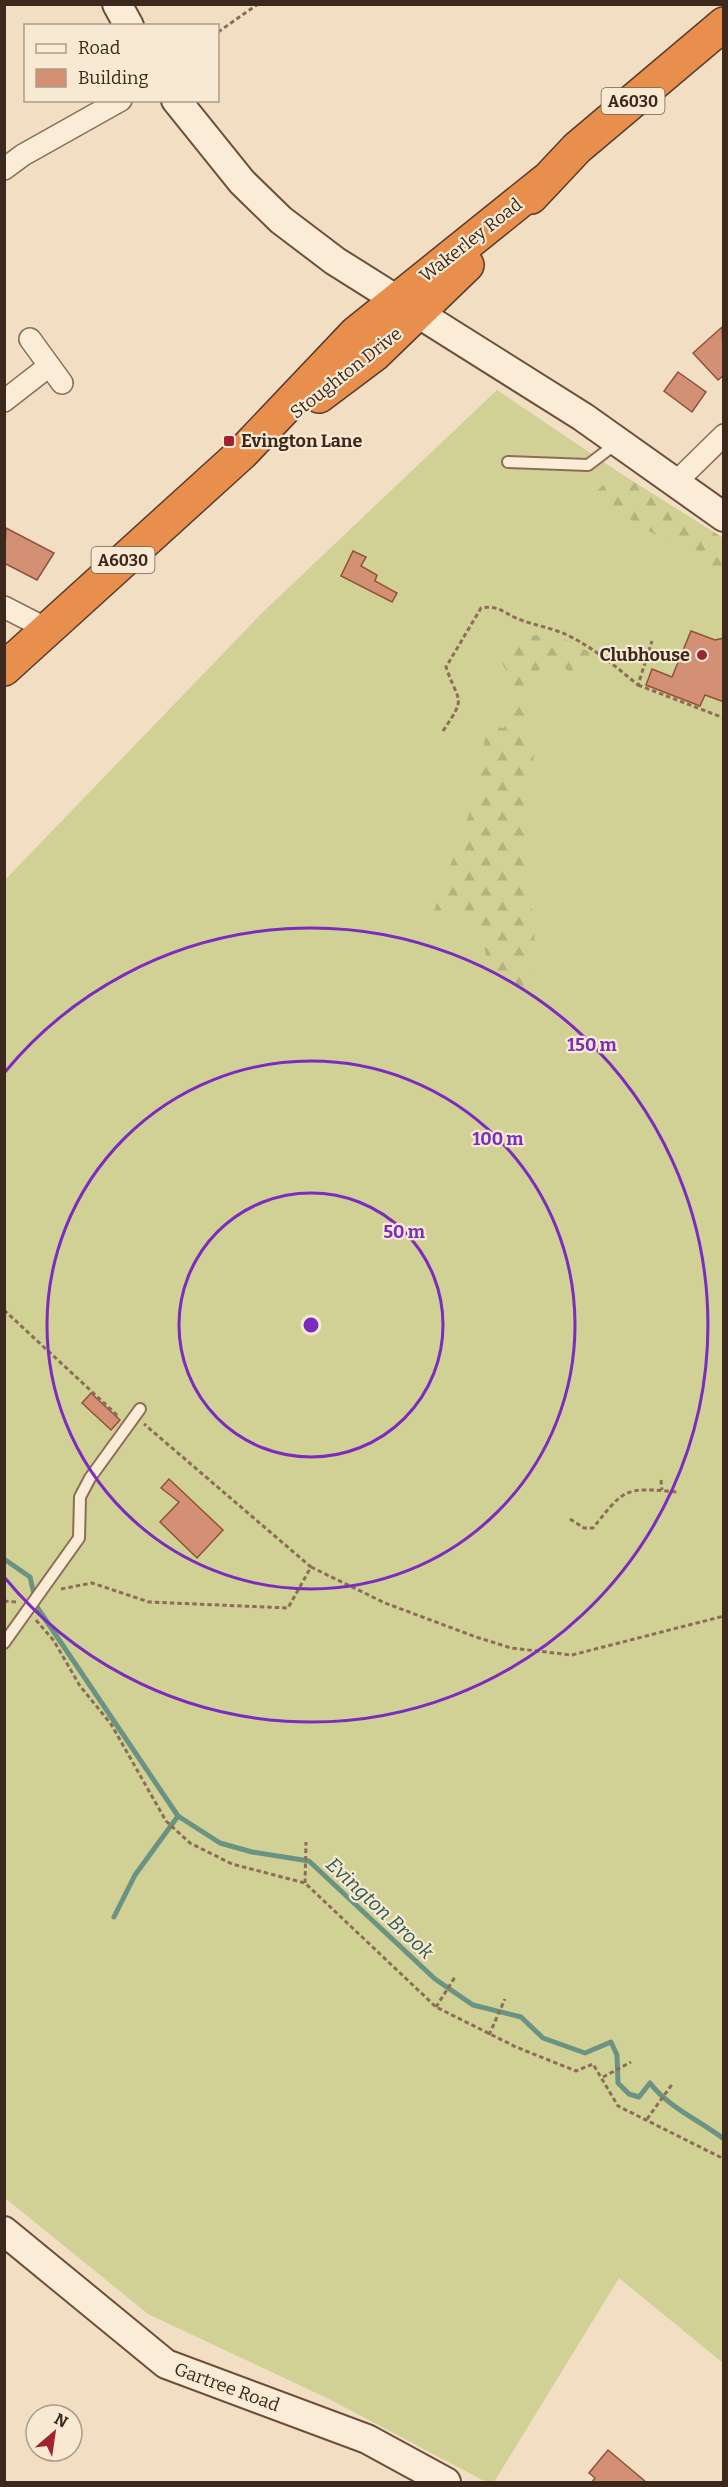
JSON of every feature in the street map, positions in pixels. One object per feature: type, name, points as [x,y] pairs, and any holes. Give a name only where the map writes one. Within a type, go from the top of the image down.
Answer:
[{"type":"highway","name":"Wakerley Road","points":[[409,306],[433,269],[545,182],[577,148],[723,24]]},
{"type":"highway","name":"Stoughton Drive","points":[[4,669],[242,453],[375,354],[409,306]]},
{"type":"main road","points":[[117,4],[128,24]]},
{"type":"main road","points":[[178,102],[242,182],[281,220],[335,261],[574,411],[723,517]]},
{"type":"main road","name":"Gartree Road","points":[[4,2231],[166,2364],[367,2439],[446,2482]]},
{"type":"street","points":[[4,169],[23,155],[117,102]]},
{"type":"street","points":[[30,339],[62,383]]},
{"type":"street","points":[[4,401],[49,366]]},
{"type":"street","points":[[675,483],[723,435]]},
{"type":"street","points":[[4,606],[47,629]]},
{"type":"lane","points":[[508,462],[588,465],[617,443]]},
{"type":"lane","points":[[4,1643],[79,1538],[80,1497],[90,1478],[141,1409]]},
{"type":"path","points":[[219,31],[258,4]]},
{"type":"path","points":[[443,731],[460,706],[459,697],[446,668],[481,608],[491,606],[502,609],[515,618],[563,633],[594,649],[638,685],[723,718]]},
{"type":"path","points":[[638,685],[652,641]]},
{"type":"path","points":[[4,1310],[117,1415],[141,1409],[144,1426],[311,1567],[385,1603],[511,1648],[572,1655],[723,1616]]},
{"type":"path","points":[[661,1480],[662,1491]]},
{"type":"path","points":[[570,1519],[584,1528],[593,1528],[613,1502],[628,1491],[677,1492]]},
{"type":"path","points":[[41,1593],[92,1583],[149,1602],[288,1608],[311,1567]]},
{"type":"path","points":[[29,1608],[54,1641],[80,1686],[111,1724],[166,1821],[190,1843],[232,1864],[306,1883],[436,2007],[489,2035],[576,2071],[592,2064],[603,2077],[609,2096],[618,2106],[723,2159]]},
{"type":"path","points":[[306,1842],[306,1883]]},
{"type":"path","points":[[436,2007],[455,1977]]},
{"type":"path","points":[[489,2035],[505,1999]]},
{"type":"path","points":[[603,2077],[631,2062]]},
{"type":"path","points":[[646,2119],[673,2083]]},
{"type":"green space","points":[[497,390],[629,479],[723,538],[723,2363],[619,2278],[494,2482],[486,2482],[331,2400],[148,2314],[5,2198],[4,881],[262,613]]},
{"type":"green space","points":[[629,479],[723,538],[723,577],[593,496],[608,483]]},
{"type":"green space","points":[[541,635],[564,639],[601,658],[593,675],[577,677],[552,659],[538,671],[522,726],[525,743],[534,753],[533,764],[525,785],[526,837],[535,945],[529,984],[508,995],[486,956],[480,923],[434,911],[475,797],[487,726],[504,728],[516,689],[500,659],[515,636]]},
{"type":"building","points":[[722,327],[724,375],[718,380],[693,353]]},
{"type":"building","points":[[678,372],[706,392],[692,412],[664,391]]},
{"type":"building","points":[[6,528],[54,553],[37,580],[4,563]]},
{"type":"building","points":[[353,551],[366,557],[361,566],[377,575],[375,581],[397,593],[392,602],[341,576]]},
{"type":"building","name":"Clubhouse","points":[[691,631],[715,640],[724,638],[724,702],[705,695],[700,706],[646,685],[652,669],[672,677]]},
{"type":"building","points":[[91,1393],[120,1420],[111,1430],[82,1403]]},
{"type":"building","points":[[169,1479],[223,1530],[197,1558],[160,1522],[179,1502],[161,1488]]},
{"type":"building","points":[[608,2450],[646,2482],[592,2482],[595,2478],[589,2473]]},
{"type":"waterway","name":"Evington Brook","points":[[4,1559],[30,1577],[37,1607],[178,1816],[220,1843],[252,1852],[309,1861],[435,1979],[473,2005],[521,2017],[543,2038],[585,2053],[611,2042],[617,2055],[618,2083],[629,2094],[639,2097],[650,2083],[675,2107],[724,2139]]},
{"type":"waterway","points":[[114,1917],[135,1875],[178,1816]]},
{"type":"place","name":"Evington Lane","points":[[229,441]]},
{"type":"place","name":"Clubhouse","points":[[702,655]]}]
